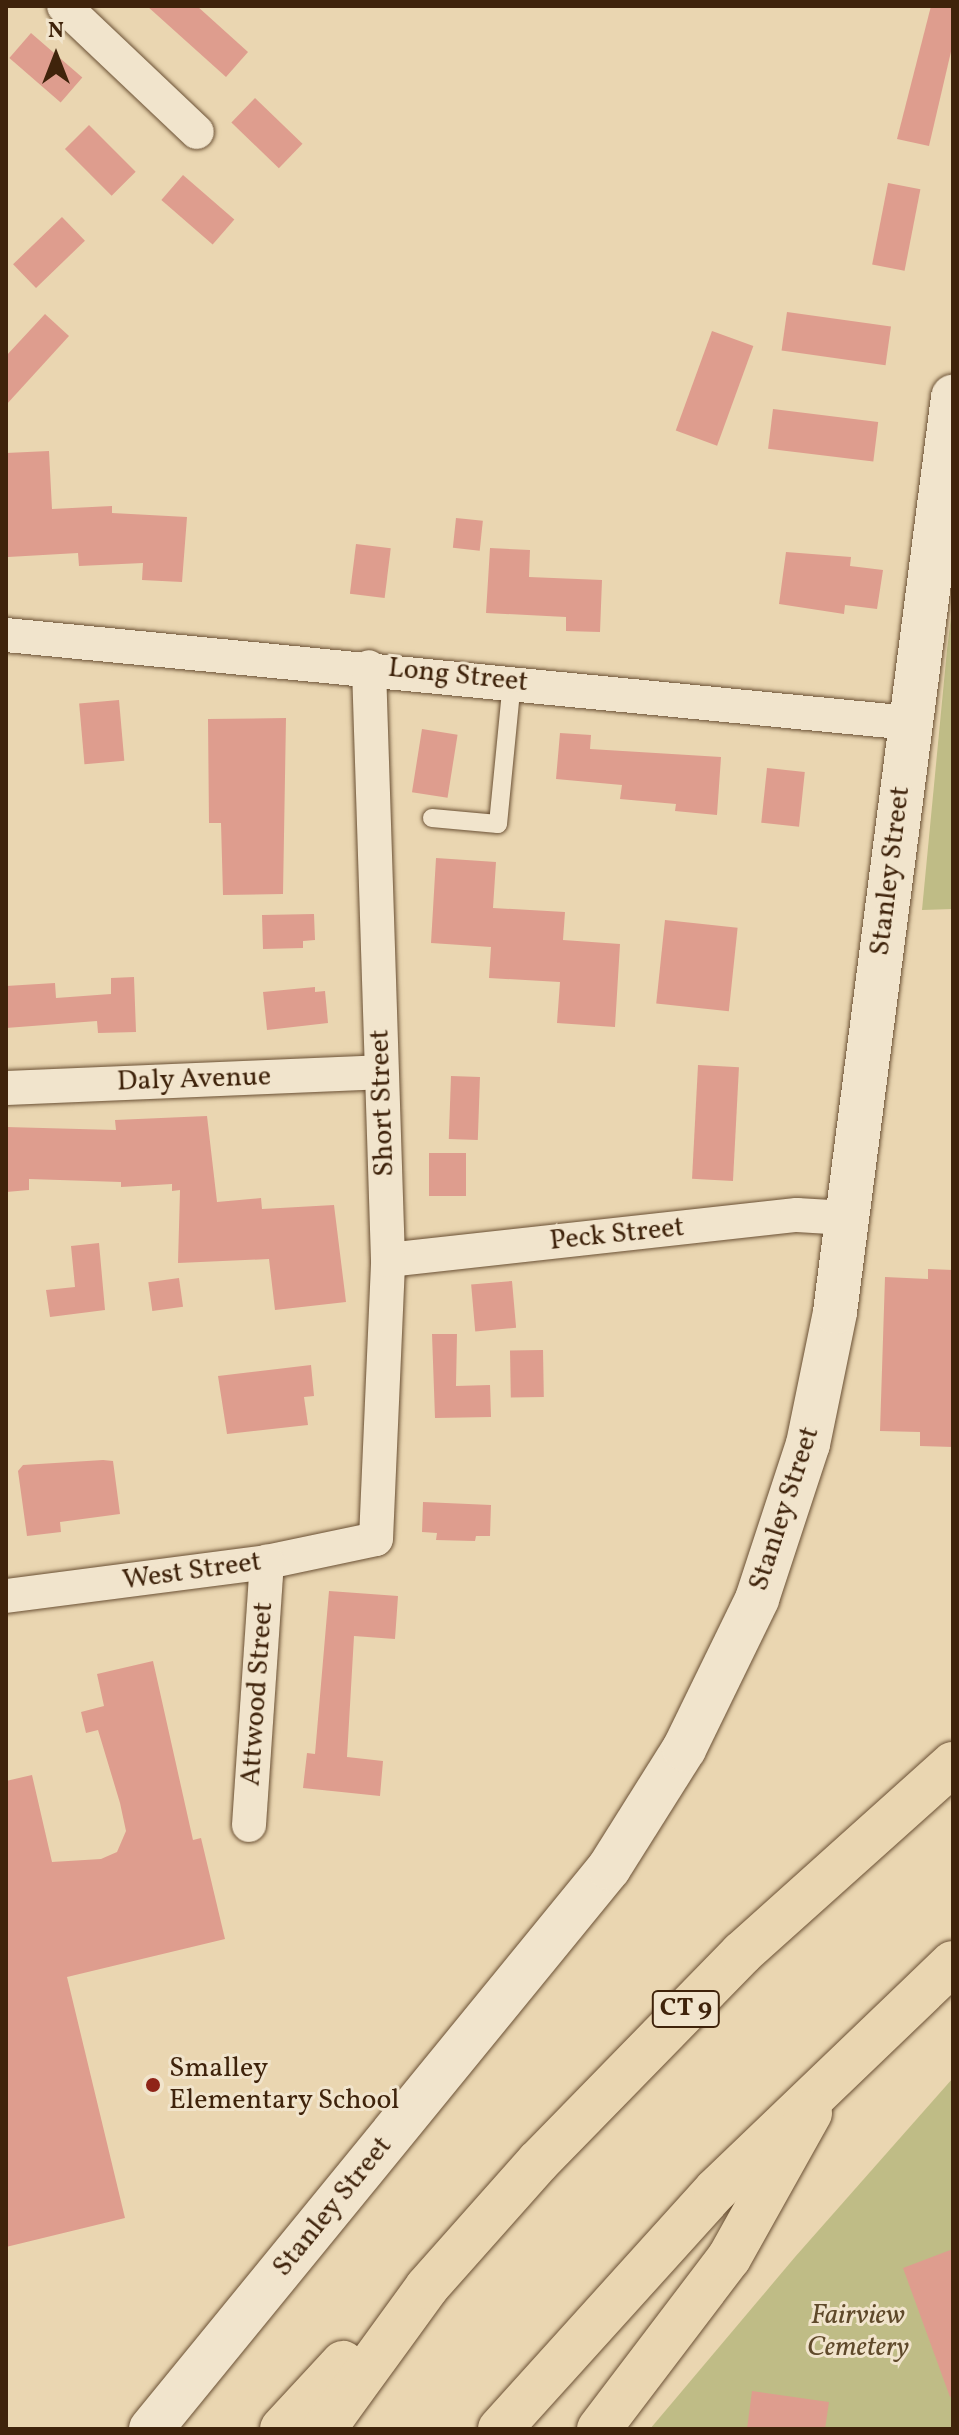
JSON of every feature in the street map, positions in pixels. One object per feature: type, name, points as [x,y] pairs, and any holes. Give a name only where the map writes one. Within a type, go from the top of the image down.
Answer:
[{"type":"highway","name":"CT 9","points":[[324,2429],[438,2274],[538,2162],[731,1963],[953,1764]]},
{"type":"highway","points":[[500,2429],[667,2242],[824,2084],[953,1963]]},
{"type":"highway","points":[[599,2429],[743,2237],[824,2084]]},
{"type":"highway","points":[[282,2429],[368,2338],[438,2274]]},
{"type":"main road","name":"Stanley Street","points":[[151,2429],[550,1945],[664,1785],[735,1650],[784,1524],[825,1370],[953,397]]},
{"type":"street","points":[[64,6],[197,132]]},
{"type":"street","name":"Long Street","points":[[6,635],[369,667],[910,723]]},
{"type":"street","name":"Short Street","points":[[369,667],[388,1260],[376,1539]]},
{"type":"street","name":"Daly Avenue","points":[[6,1088],[381,1072]]},
{"type":"street","name":"Peck Street","points":[[388,1260],[797,1215],[847,1218]]},
{"type":"street","name":"West Street","points":[[6,1596],[267,1562],[376,1539]]},
{"type":"street","name":"Attwood Street","points":[[249,1825],[267,1562]]},
{"type":"lane","points":[[432,818],[498,824],[512,682]]},
{"type":"green space","points":[[953,601],[953,909],[922,910],[947,650]]},
{"type":"green space","name":"Fairview Cemetery","points":[[953,2078],[953,2429],[650,2429],[795,2257]]},
{"type":"building","points":[[147,6],[197,6],[248,52],[226,77]]},
{"type":"building","points":[[931,6],[953,6],[953,43],[929,146],[897,139]]},
{"type":"building","points":[[31,33],[82,78],[61,103],[9,58]]},
{"type":"building","points":[[255,98],[302,144],[279,168],[231,122]]},
{"type":"building","points":[[89,125],[136,172],[112,196],[65,149]]},
{"type":"building","points":[[183,175],[234,220],[213,245],[161,200]]},
{"type":"building","points":[[888,183],[920,189],[905,271],[872,264]]},
{"type":"building","points":[[62,217],[85,241],[36,288],[13,264]]},
{"type":"building","points":[[787,312],[891,327],[886,365],[782,351]]},
{"type":"building","points":[[45,314],[69,336],[6,405],[6,356]]},
{"type":"building","points":[[712,331],[753,346],[717,446],[676,431]]},
{"type":"building","points":[[773,409],[878,422],[873,462],[768,449]]},
{"type":"building","points":[[49,451],[52,509],[112,506],[112,513],[187,517],[182,582],[142,580],[143,563],[79,566],[78,553],[8,557],[6,453]]},
{"type":"building","points":[[456,518],[483,521],[480,551],[453,548]]},
{"type":"building","points":[[356,544],[391,548],[385,598],[350,594]]},
{"type":"building","points":[[490,548],[530,550],[529,577],[602,580],[600,632],[566,631],[566,617],[486,613]]},
{"type":"building","points":[[786,552],[851,557],[850,566],[883,570],[877,609],[845,605],[844,614],[779,604]]},
{"type":"building","points":[[119,700],[124,761],[84,764],[79,703]]},
{"type":"building","points":[[286,718],[283,894],[223,895],[221,823],[209,823],[208,719]]},
{"type":"building","points":[[422,729],[458,735],[448,798],[412,792]]},
{"type":"building","points":[[560,733],[591,735],[590,749],[721,757],[717,815],[675,811],[676,804],[620,799],[622,785],[556,779]]},
{"type":"building","points":[[767,768],[805,772],[799,827],[761,823]]},
{"type":"building","points":[[436,858],[496,862],[493,908],[565,912],[563,940],[620,944],[615,1027],[557,1023],[560,982],[489,978],[491,947],[431,943]]},
{"type":"building","points":[[314,914],[315,940],[303,941],[303,948],[263,949],[262,915]]},
{"type":"building","points":[[665,920],[738,928],[729,1011],[656,1004]]},
{"type":"building","points":[[134,977],[136,1032],[98,1033],[97,1021],[6,1028],[6,986],[55,983],[56,998],[111,994],[111,978]]},
{"type":"building","points":[[315,987],[315,992],[325,991],[328,1023],[267,1030],[263,992]]},
{"type":"building","points":[[698,1065],[739,1067],[733,1181],[692,1179]]},
{"type":"building","points":[[451,1076],[480,1077],[478,1140],[449,1139]]},
{"type":"building","points":[[207,1116],[217,1202],[261,1198],[262,1209],[334,1205],[346,1302],[275,1310],[269,1259],[178,1263],[180,1190],[172,1191],[172,1184],[121,1187],[121,1182],[29,1179],[29,1190],[6,1192],[6,1127],[116,1130],[115,1120]]},
{"type":"building","points":[[429,1153],[466,1153],[466,1196],[429,1196]]},
{"type":"building","points":[[99,1243],[105,1310],[50,1317],[46,1290],[75,1287],[71,1246]]},
{"type":"building","points":[[928,1269],[953,1270],[953,1447],[920,1446],[920,1432],[880,1431],[885,1277],[928,1279]]},
{"type":"building","points":[[179,1278],[183,1307],[152,1311],[148,1282]]},
{"type":"building","points":[[512,1281],[516,1328],[475,1331],[471,1285]]},
{"type":"building","points":[[432,1334],[457,1334],[456,1386],[490,1385],[491,1417],[435,1418]]},
{"type":"building","points":[[543,1350],[544,1397],[511,1398],[510,1351]]},
{"type":"building","points":[[311,1365],[314,1396],[304,1397],[308,1425],[227,1434],[218,1376]]},
{"type":"building","points":[[113,1461],[120,1514],[60,1522],[61,1532],[27,1536],[18,1471],[23,1465]]},
{"type":"building","points":[[423,1502],[491,1505],[490,1536],[476,1536],[475,1541],[436,1540],[437,1533],[422,1532]]},
{"type":"building","points":[[329,1591],[398,1596],[395,1639],[354,1636],[347,1757],[383,1761],[380,1796],[303,1788],[307,1753],[315,1754]]},
{"type":"building","points":[[153,1661],[193,1840],[201,1838],[225,1939],[67,1977],[125,2218],[6,2247],[6,1781],[32,1775],[52,1862],[101,1859],[117,1852],[126,1831],[120,1803],[98,1730],[86,1733],[81,1712],[104,1706],[97,1674]]},
{"type":"building","points":[[953,2249],[953,2397],[950,2397],[903,2268]]},
{"type":"building","points":[[752,2391],[829,2402],[825,2429],[747,2429]]},
{"type":"place","name":"Smalley Elementary School","points":[[153,2085]]}]
